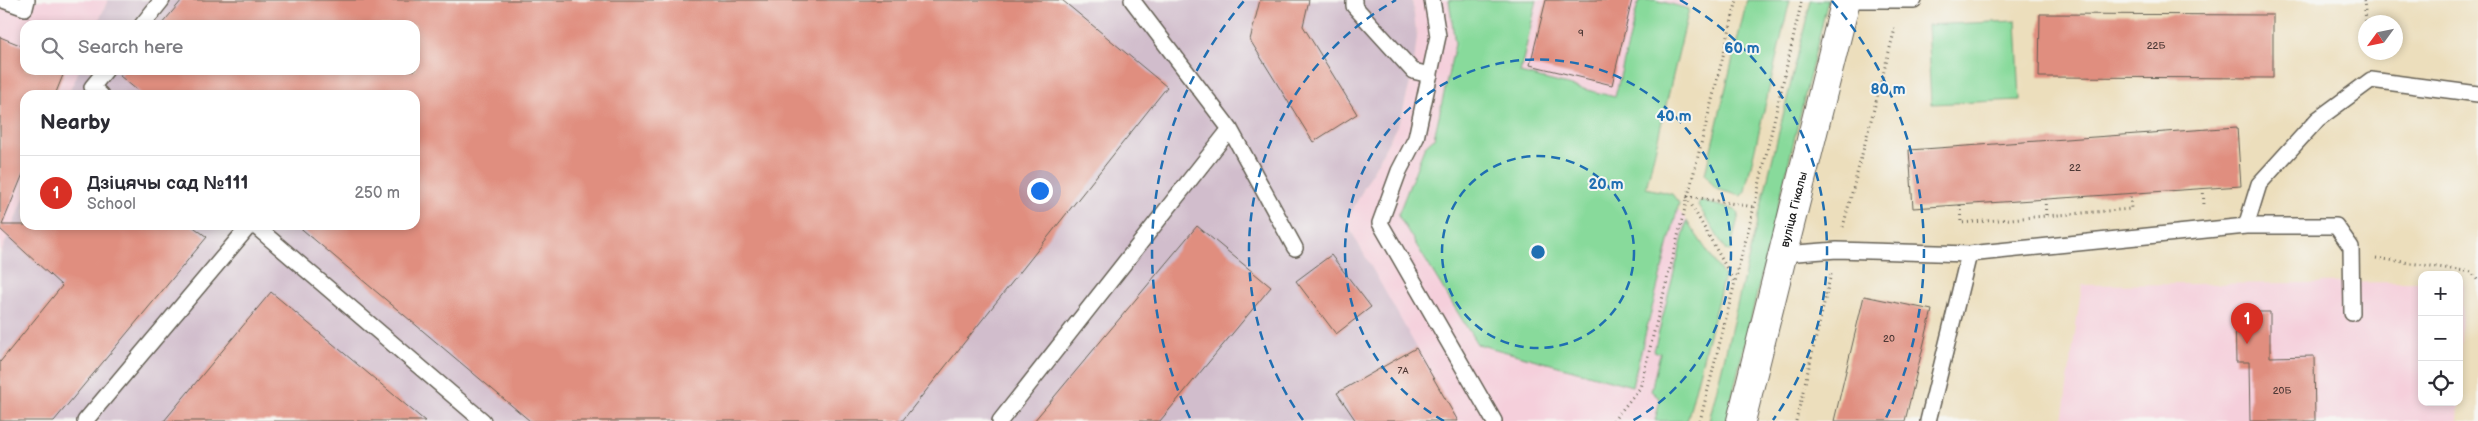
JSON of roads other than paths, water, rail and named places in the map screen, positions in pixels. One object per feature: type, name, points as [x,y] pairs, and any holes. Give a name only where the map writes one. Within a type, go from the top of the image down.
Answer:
[{"type":"street","name":"вуліца Гікалы","points":[[1741,421],[1846,0]]},
{"type":"lane","points":[[3,0],[24,8],[27,0]]},
{"type":"lane","points":[[146,20],[162,0]]},
{"type":"lane","points":[[1132,0],[1230,129],[1295,248]]},
{"type":"lane","points":[[1354,0],[1354,6],[1413,71],[1430,75]]},
{"type":"lane","points":[[1432,0],[1438,36],[1416,138],[1399,171],[1380,223],[1494,421]]},
{"type":"lane","points":[[1858,0],[1914,0]]},
{"type":"lane","points":[[95,90],[92,88],[102,75]]},
{"type":"lane","points":[[2246,226],[2259,184],[2318,119],[2371,80],[2478,94]]},
{"type":"lane","points":[[1000,421],[1230,129]]},
{"type":"lane","points":[[1783,254],[1837,250],[1969,254],[2246,226],[2336,226],[2351,247],[2352,313]]},
{"type":"lane","points":[[85,421],[246,230]]},
{"type":"lane","points":[[260,230],[483,421]]},
{"type":"lane","points":[[1928,421],[1969,254]]},
{"type":"place","name":"Дзіцячы сад №111","points":[[2247,344]]}]
